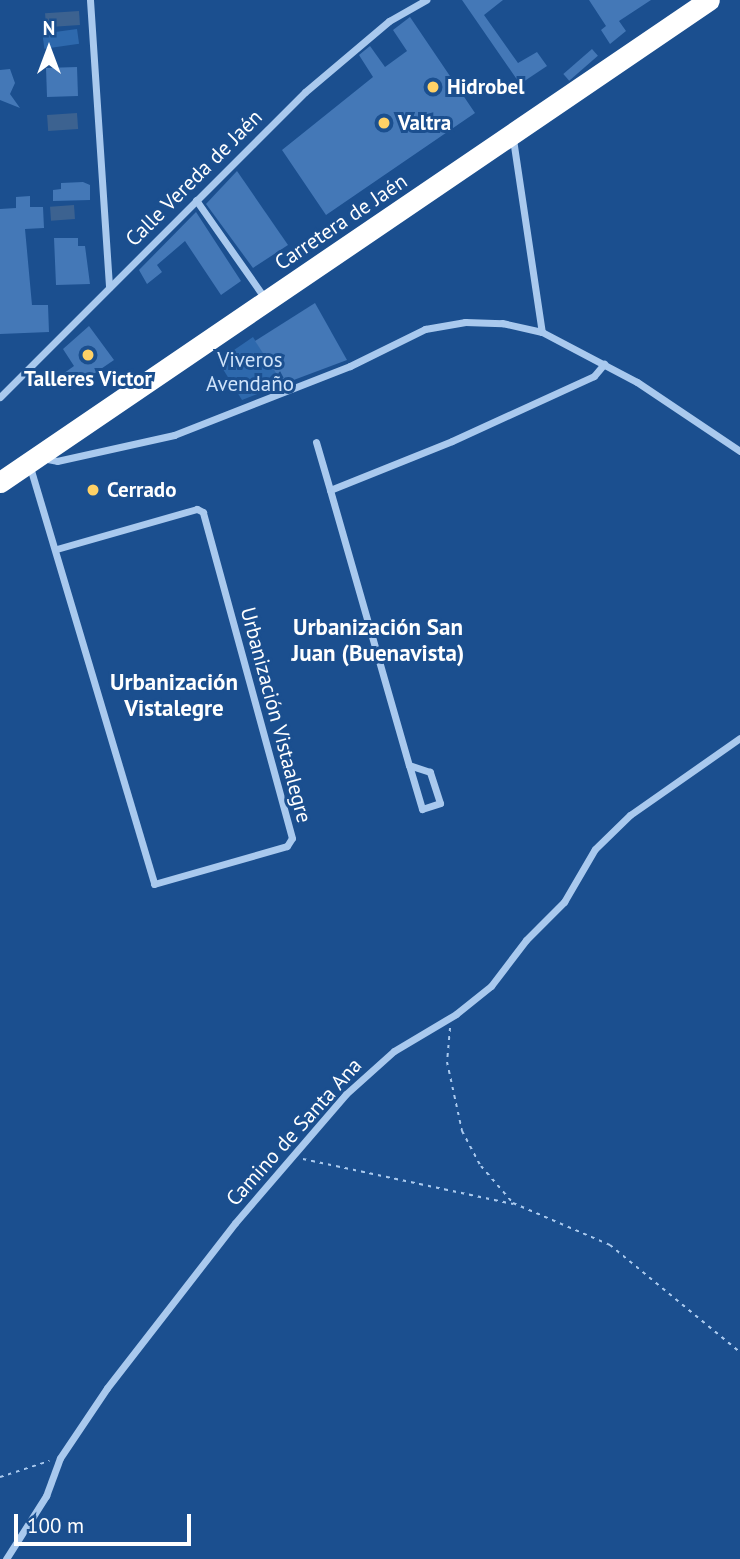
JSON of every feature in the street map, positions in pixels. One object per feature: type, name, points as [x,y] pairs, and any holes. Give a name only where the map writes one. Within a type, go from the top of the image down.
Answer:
[{"type":"highway","name":"Carretera de Jaén","points":[[0,482],[709,0]]},
{"type":"street","points":[[90,0],[109,287]]},
{"type":"street","name":"Calle Vereda de Jaén","points":[[0,397],[196,200],[354,49],[426,0]]},
{"type":"street","points":[[512,134],[542,332]]},
{"type":"street","points":[[196,200],[267,302]]},
{"type":"street","points":[[33,460],[57,461],[174,435],[350,366],[425,329],[465,322],[502,323],[542,332],[604,364],[740,451]]},
{"type":"street","points":[[330,490],[453,441],[594,376],[604,364]]},
{"type":"street","points":[[316,442],[422,809],[440,803],[430,772],[410,765]]},
{"type":"street","name":"Urbanización Vistaalegre","points":[[33,460],[57,549],[154,884],[287,846],[292,838],[203,512],[197,509],[57,549]]},
{"type":"street","name":"Camino de Santa Ana","points":[[6,1559],[46,1496],[60,1458],[107,1388],[346,1094],[394,1051],[456,1014],[491,986],[526,940],[564,902],[595,849],[630,815],[740,738]]},
{"type":"path","points":[[456,1014],[447,1038],[447,1062],[462,1131],[481,1166],[517,1205]]},
{"type":"path","points":[[292,1158],[517,1205],[610,1245],[740,1352]]},
{"type":"path","points":[[0,1477],[60,1458]]},
{"type":"green space","points":[[77,29],[79,44],[44,49],[42,34]]},
{"type":"green space","name":"Viveros Avendaño","points":[[253,337],[283,384],[242,400],[218,361]]},
{"type":"shaded area","points":[[79,11],[80,25],[46,27],[45,13]]},
{"type":"shaded area","points":[[77,113],[78,129],[48,131],[47,115]]},
{"type":"shaded area","points":[[74,205],[75,219],[51,221],[50,207]]},
{"type":"building","points":[[462,0],[503,0],[484,15],[518,63],[537,52],[547,66],[520,84]]},
{"type":"building","points":[[589,0],[651,0],[619,21],[626,31],[610,44],[601,30],[606,26]]},
{"type":"building","points":[[410,17],[475,113],[326,215],[282,150],[373,77],[359,55],[370,46],[385,67],[407,51],[393,30]]},
{"type":"building","points":[[592,49],[598,56],[569,81],[563,74]]},
{"type":"building","points":[[77,67],[78,96],[47,97],[46,68]]},
{"type":"building","points":[[10,69],[15,83],[10,94],[20,108],[0,100],[0,70]]},
{"type":"building","points":[[237,171],[288,245],[253,268],[206,204]]},
{"type":"building","points":[[83,182],[90,185],[90,200],[53,201],[53,190],[61,189],[61,183]]},
{"type":"building","points":[[30,196],[30,207],[43,207],[44,228],[25,229],[32,305],[48,305],[49,332],[0,334],[0,209],[16,208],[16,197]]},
{"type":"building","points":[[196,212],[241,281],[221,295],[185,241],[157,265],[162,272],[147,284],[139,270]]},
{"type":"building","points":[[54,238],[78,238],[78,246],[85,246],[90,284],[56,285]]},
{"type":"building","points":[[315,303],[347,360],[283,384],[255,341]]},
{"type":"building","name":"Talleres Victor","points":[[89,326],[114,360],[70,390],[60,376],[74,366],[63,349]]},
{"type":"place","name":"Hidrobel","points":[[433,87]]},
{"type":"place","name":"Valtra","points":[[384,123]]},
{"type":"place","name":"Talleres Victor","points":[[88,355]]},
{"type":"place","name":"Cerrado","points":[[93,490]]},
{"type":"district","name":"Urbanización San Juan (Buenavista)","points":[[378,640]]},
{"type":"district","name":"Urbanización Vistalegre","points":[[174,695]]}]
